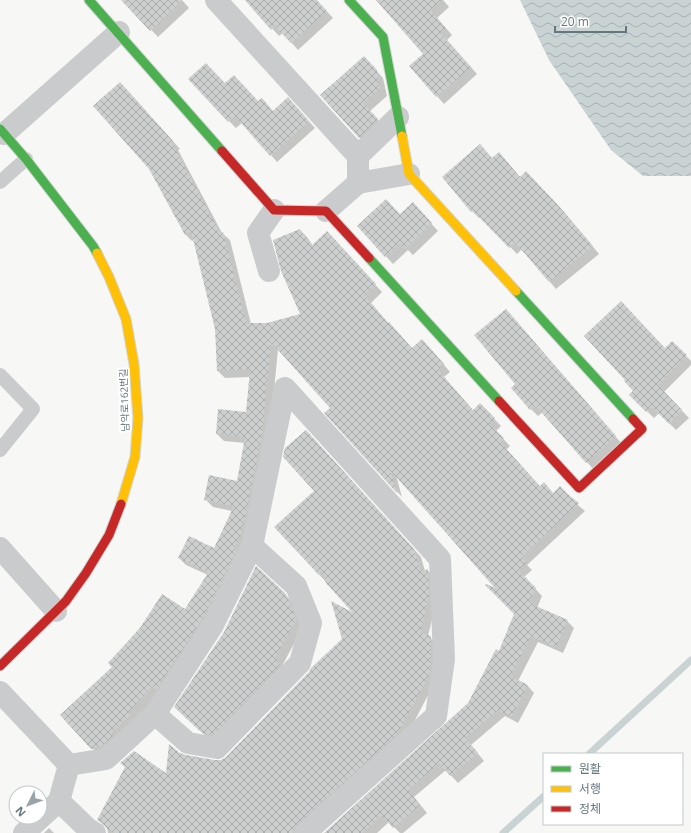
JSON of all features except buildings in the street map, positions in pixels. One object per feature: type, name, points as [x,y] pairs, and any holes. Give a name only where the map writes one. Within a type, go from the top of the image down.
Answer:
[{"type":"street","points":[[89,0],[119,32],[274,210],[326,211],[358,183],[409,174]]},
{"type":"street","points":[[216,0],[358,156],[358,183]]},
{"type":"street","points":[[326,211],[579,488],[642,429],[409,174],[383,37],[349,0]]},
{"type":"street","points":[[2,132],[119,32]]},
{"type":"street","points":[[358,156],[398,117]]},
{"type":"street","name":"남악로162번길","points":[[0,666],[66,601],[86,573],[109,535],[124,497],[135,457],[137,410],[134,364],[126,319],[109,277],[93,246],[26,159],[2,132]]},
{"type":"street","points":[[269,271],[258,233],[274,210]]},
{"type":"street","points":[[69,765],[106,759],[155,714],[213,625],[252,546],[285,388],[440,559],[444,659],[436,716],[305,833]]},
{"type":"street","points":[[155,714],[188,743],[218,748],[300,663],[310,623],[296,586],[252,546]]},
{"type":"street","points":[[0,548],[56,611]]},
{"type":"street","points":[[0,692],[69,765]]},
{"type":"street","points":[[24,833],[59,801],[69,765]]},
{"type":"street","points":[[59,801],[88,829],[95,833]]},
{"type":"lane","points":[[0,182],[26,159]]},
{"type":"lane","points":[[0,375],[33,409],[0,450]]},
{"type":"water","points":[[520,0],[691,0],[691,176],[643,176],[611,150],[549,60]]},
{"type":"waterway","points":[[590,753],[691,660]]},
{"type":"waterway","points":[[503,833],[543,797]]},
{"type":"traffic: fast","points":[[89,0],[222,151]]},
{"type":"traffic: fast","points":[[349,0],[383,37],[402,136]]},
{"type":"traffic: fast","points":[[0,129],[26,159],[97,253]]},
{"type":"traffic: fast","points":[[369,258],[499,401]]},
{"type":"traffic: fast","points":[[516,291],[633,419]]},
{"type":"traffic: slow","points":[[402,136],[409,174],[516,291]]},
{"type":"traffic: slow","points":[[97,253],[109,277],[126,319],[134,364],[138,418],[135,457],[121,504]]},
{"type":"traffic: jam","points":[[222,151],[274,210],[326,211],[369,258]]},
{"type":"traffic: jam","points":[[499,401],[579,488],[642,429],[633,419]]},
{"type":"traffic: jam","points":[[0,666],[66,601],[86,573],[109,535],[121,504]]}]
